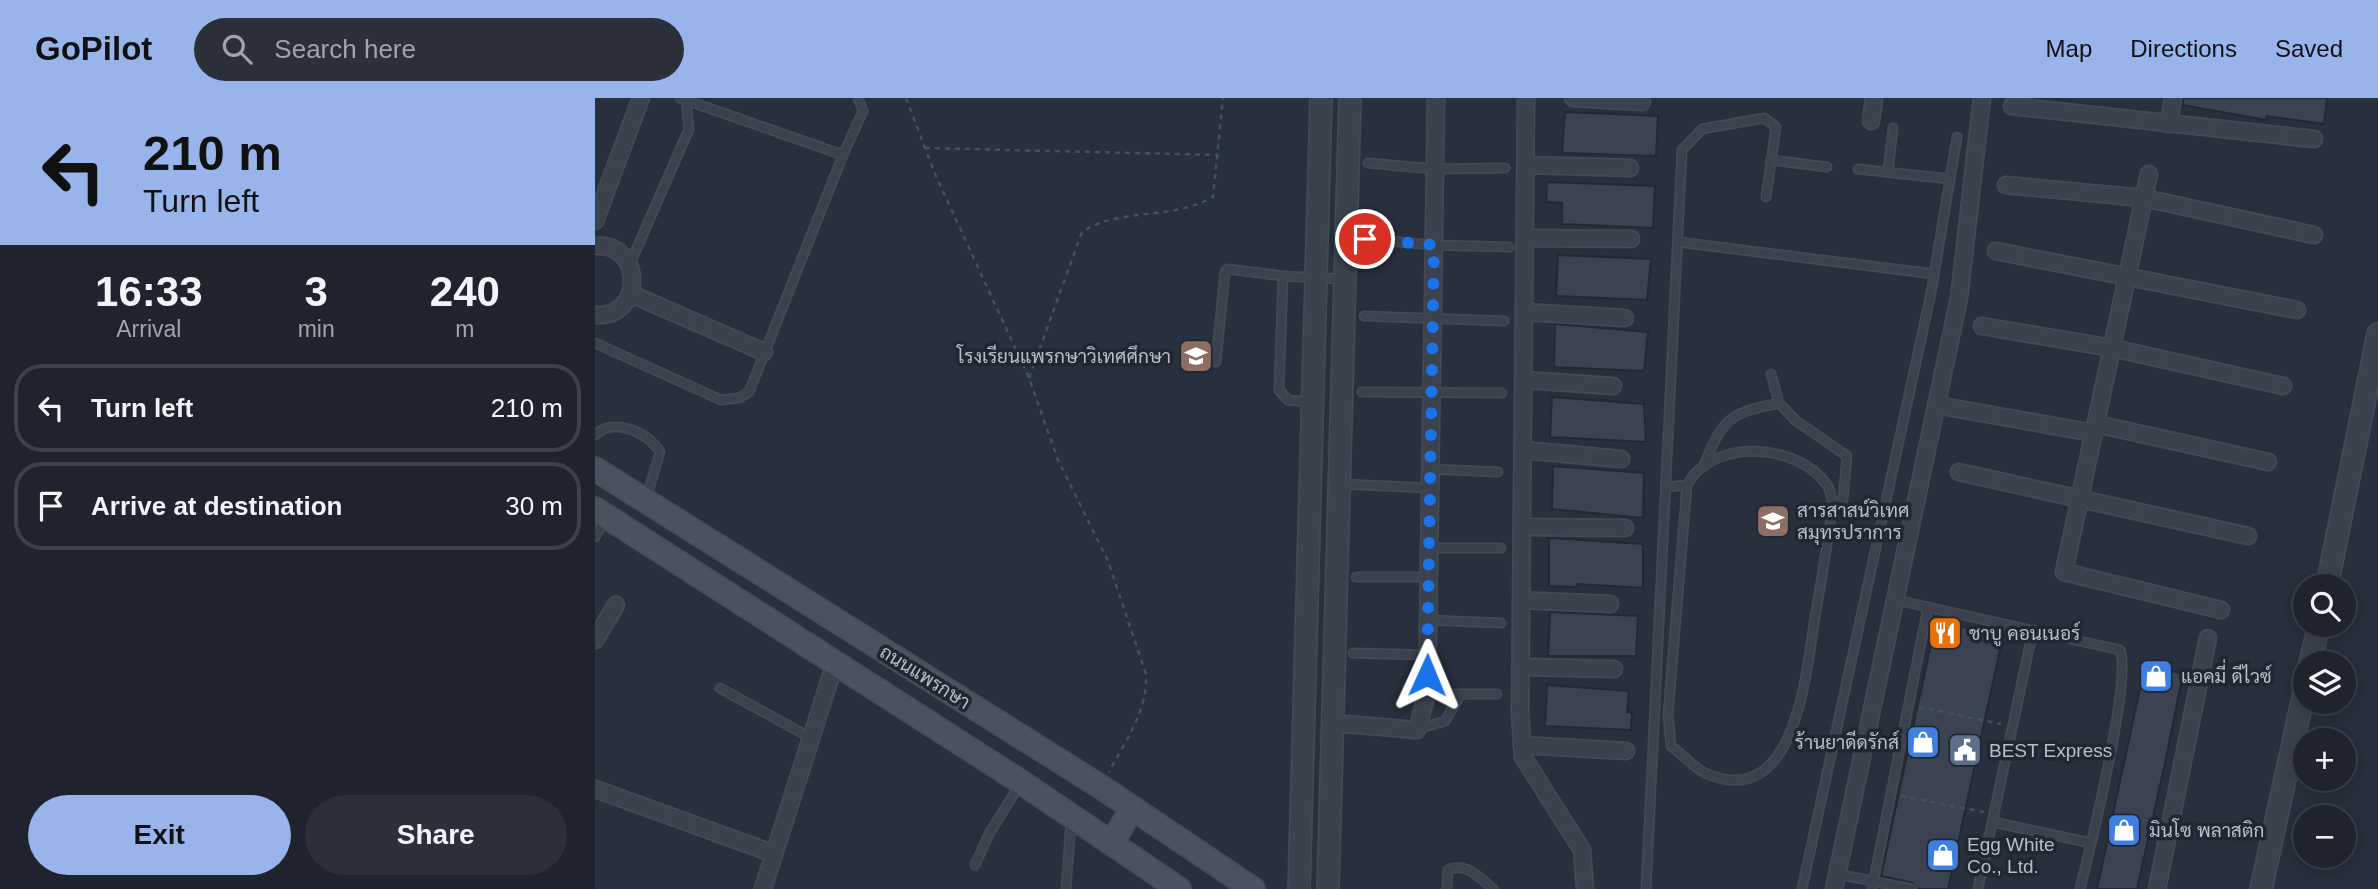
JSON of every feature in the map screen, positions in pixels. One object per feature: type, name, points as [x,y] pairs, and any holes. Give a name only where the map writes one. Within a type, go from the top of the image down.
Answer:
[{"type":"main road","name":"ถนนแพรกษา","points":[[595,469],[1101,787],[1253,889]]},
{"type":"main road","name":"ถนนแพรกษา","points":[[601,513],[1072,815],[1179,889]]},
{"type":"main road","points":[[1112,843],[1132,808]]},
{"type":"street","points":[[595,221],[641,98]]},
{"type":"street","points":[[1300,889],[1321,98]]},
{"type":"street","points":[[1328,889],[1350,98]]},
{"type":"street","points":[[1333,723],[1417,730],[1427,694],[1436,98]]},
{"type":"street","points":[[1526,98],[1522,745],[1523,757],[1582,850],[1585,889]]},
{"type":"street","points":[[1573,98],[1641,102]]},
{"type":"street","points":[[1871,121],[1874,98]]},
{"type":"street","points":[[1835,882],[1959,298],[1982,98]]},
{"type":"street","points":[[2169,124],[2173,98]]},
{"type":"street","points":[[2012,106],[2314,139]]},
{"type":"street","points":[[1526,165],[1630,168]]},
{"type":"street","points":[[2149,174],[2064,572],[2221,610]]},
{"type":"street","points":[[2006,185],[2144,198],[2314,235]]},
{"type":"street","points":[[1525,238],[1631,239]]},
{"type":"street","points":[[595,246],[613,249],[630,264],[633,275],[631,294],[623,307],[613,313],[595,315]]},
{"type":"street","points":[[1996,251],[2297,310]]},
{"type":"street","points":[[631,294],[764,352]]},
{"type":"street","points":[[1524,312],[1625,318]]},
{"type":"street","points":[[1982,326],[2112,348],[2283,386]]},
{"type":"street","points":[[2329,574],[2378,334]]},
{"type":"street","points":[[1524,380],[1613,386]]},
{"type":"street","points":[[1936,405],[2095,429],[2268,462]]},
{"type":"street","points":[[1523,450],[1621,459]]},
{"type":"street","points":[[1958,472],[2248,536]]},
{"type":"street","points":[[1522,527],[1625,528]]},
{"type":"street","points":[[1521,600],[1610,604]]},
{"type":"street","points":[[595,640],[616,605]]},
{"type":"street","points":[[2157,889],[2208,638]]},
{"type":"street","points":[[763,889],[772,853],[835,663]]},
{"type":"street","points":[[1521,667],[1614,669]]},
{"type":"street","points":[[2261,889],[2299,714]]},
{"type":"street","points":[[1522,745],[1626,751]]},
{"type":"street","points":[[595,789],[772,853]]},
{"type":"lane","points":[[595,343],[721,400],[739,398],[749,393],[863,111],[858,98]]},
{"type":"lane","points":[[683,99],[843,155]]},
{"type":"lane","points":[[630,264],[689,129],[683,99]]},
{"type":"lane","points":[[1646,889],[1682,150],[1702,129],[1764,118],[1776,127],[1766,197]]},
{"type":"lane","points":[[1888,171],[1893,128]]},
{"type":"lane","points":[[1802,889],[1934,274],[1957,137]]},
{"type":"lane","points":[[1771,160],[1827,167]]},
{"type":"lane","points":[[1368,163],[1435,169],[1505,168]]},
{"type":"lane","points":[[1858,169],[1950,179]]},
{"type":"lane","points":[[1365,239],[1434,245],[1509,247]]},
{"type":"lane","points":[[1678,242],[1934,274]]},
{"type":"lane","points":[[1216,362],[1225,272],[1228,269],[1283,276],[1345,279]]},
{"type":"lane","points":[[1283,276],[1279,390],[1288,400],[1311,402]]},
{"type":"lane","points":[[1364,317],[1504,321]]},
{"type":"lane","points":[[1771,374],[1779,403],[1795,420],[1847,456],[1843,500],[1833,506]]},
{"type":"lane","points":[[1362,392],[1432,390],[1502,394]]},
{"type":"lane","points":[[1704,464],[1720,426],[1745,410],[1779,403]]},
{"type":"lane","points":[[595,435],[604,428],[628,428],[655,443],[660,452],[646,501]]},
{"type":"lane","points":[[1738,453],[1775,453],[1792,459],[1818,475],[1829,487],[1833,506],[1802,702],[1789,740],[1772,764],[1751,777],[1727,779],[1704,772],[1671,746],[1668,715],[1688,485],[1694,472],[1704,464],[1738,453]]},
{"type":"lane","points":[[1430,469],[1497,472]]},
{"type":"lane","points":[[1341,484],[1430,488]]},
{"type":"lane","points":[[1666,487],[1688,485]]},
{"type":"lane","points":[[595,537],[601,513]]},
{"type":"lane","points":[[1429,548],[1501,548]]},
{"type":"lane","points":[[1356,577],[1429,577]]},
{"type":"lane","points":[[1896,600],[2120,650],[2125,660],[2091,844],[2080,889]]},
{"type":"lane","points":[[1873,885],[1928,607]]},
{"type":"lane","points":[[1428,621],[1501,623]]},
{"type":"lane","points":[[1978,889],[2033,630]]},
{"type":"lane","points":[[1353,653],[1427,655]]},
{"type":"lane","points":[[720,688],[811,738]]},
{"type":"lane","points":[[1427,694],[1497,694]]},
{"type":"lane","points":[[1417,730],[1445,721],[1461,694]]},
{"type":"lane","points":[[975,865],[989,834],[1021,782]]},
{"type":"lane","points":[[1066,889],[1072,815]]},
{"type":"lane","points":[[1994,818],[2091,844]]},
{"type":"lane","points":[[1447,889],[1448,870],[1456,866],[1465,867],[1493,889]]},
{"type":"lane","points":[[1835,882],[1912,889]]},
{"type":"path","points":[[906,98],[925,148],[1029,379],[1058,460],[1108,561],[1146,674],[1147,690],[1142,709],[1101,787]]},
{"type":"path","points":[[1029,379],[1082,232],[1099,221],[1195,207],[1213,197],[1223,98]]},
{"type":"path","points":[[925,148],[1218,155]]},
{"type":"path","points":[[1909,705],[2013,726]]},
{"type":"path","points":[[1891,794],[1994,818]]},
{"type":"building","points":[[2183,98],[2327,98],[2324,124],[2267,116],[2266,120],[2183,105]]},
{"type":"building","points":[[1565,112],[1658,116],[1656,156],[1562,153]]},
{"type":"building","points":[[1547,182],[1655,186],[1653,228],[1562,224],[1562,203],[1546,202]]},
{"type":"building","points":[[1558,255],[1651,259],[1647,300],[1556,296]]},
{"type":"building","points":[[1555,324],[1648,332],[1644,371],[1554,367]]},
{"type":"building","points":[[1552,397],[1644,404],[1646,442],[1550,437]]},
{"type":"building","points":[[1553,466],[1644,473],[1643,518],[1552,509]]},
{"type":"building","points":[[1549,538],[1643,544],[1643,588],[1577,584],[1577,587],[1549,586]]},
{"type":"building","points":[[1550,612],[1638,616],[1636,656],[1548,656]]},
{"type":"building","points":[[1936,621],[2003,636],[1948,889],[1918,889],[1913,883],[1881,876]]},
{"type":"building","points":[[2145,665],[2183,674],[2165,763],[2137,889],[2097,889]]},
{"type":"building","points":[[1547,685],[1629,691],[1627,712],[1632,713],[1631,730],[1545,726]]},
{"type":"place","name":"โรงเรียนแพรกษาวิเทศศึกษา","points":[[1196,356]]},
{"type":"place","name":"สารสาสน์วิเทศ สมุทรปราการ","points":[[1773,521]]},
{"type":"place","name":"ชาบู คอนเนอร์","points":[[1945,633]]},
{"type":"place","name":"แอคมี่ ดีไวซ์","points":[[2156,676]]},
{"type":"place","name":"ร้านยาดีดรักส์","points":[[1923,742]]},
{"type":"place","name":"BEST Express","points":[[1965,750]]},
{"type":"place","name":"มินโซ พลาสติก","points":[[2124,830]]},
{"type":"place","name":"Egg White Co., Ltd.","points":[[1943,855]]},
{"type":"route","points":[[1365,239],[1434,245],[1427,675]]}]
